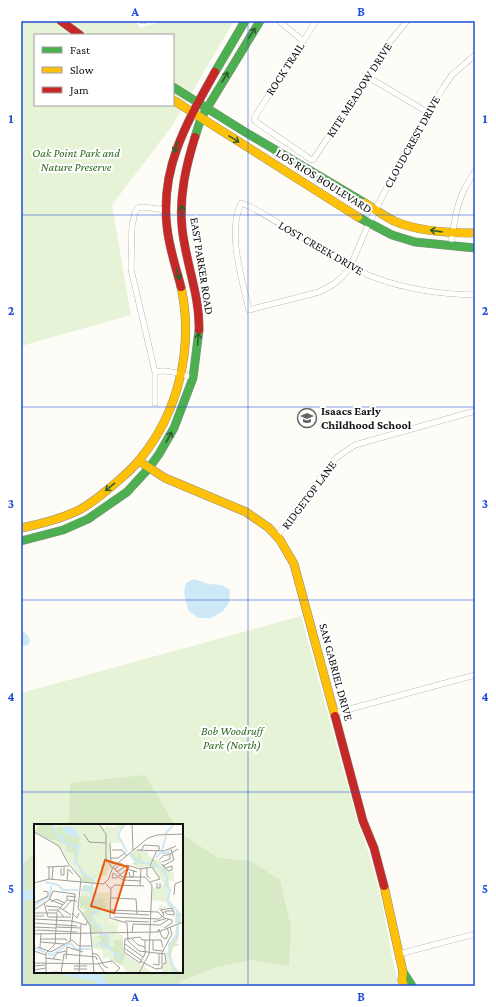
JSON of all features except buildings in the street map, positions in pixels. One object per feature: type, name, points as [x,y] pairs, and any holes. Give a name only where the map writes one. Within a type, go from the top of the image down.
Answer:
[{"type":"main road","points":[[61,21],[79,34]]},
{"type":"main road","name":"EAST PARKER ROAD","points":[[21,528],[38,524],[77,510],[117,482],[139,460],[150,445],[166,417],[180,374],[186,338],[186,318],[183,290],[167,229],[166,210],[168,181],[179,139],[197,102],[245,21]]},
{"type":"main road","name":"EAST PARKER ROAD","points":[[21,541],[63,530],[88,519],[127,492],[149,468],[174,428],[192,378],[198,343],[199,320],[195,289],[182,227],[182,195],[190,153],[201,118],[260,21]]},
{"type":"main road","name":"LOS RIOS BOULEVARD","points":[[174,88],[376,211],[395,221],[417,228],[439,232],[475,233]]},
{"type":"main road","name":"LOS RIOS BOULEVARD","points":[[174,101],[351,214],[392,235],[415,242],[475,248]]},
{"type":"main road","name":"SAN GABRIEL DRIVE","points":[[139,460],[165,478],[246,512],[259,519],[278,535],[289,552],[294,564],[364,821],[374,848],[388,897],[403,972],[402,980],[404,986]]},
{"type":"main road","points":[[90,502],[98,512]]},
{"type":"main road","points":[[38,524],[42,536]]},
{"type":"main road","name":"SAN GABRIEL DRIVE","points":[[403,972],[409,979],[412,986]]},
{"type":"street","points":[[278,21],[303,41]]},
{"type":"street","name":"ROCK TRAIL","points":[[313,160],[255,121],[254,118],[316,21]]},
{"type":"street","name":"KITE MEADOW DRIVE","points":[[313,160],[368,77],[384,49],[407,21]]},
{"type":"street","name":"CLOUDCREST DRIVE","points":[[248,310],[319,292],[334,284],[350,267],[369,223],[405,151],[452,74],[475,55]]},
{"type":"street","points":[[368,77],[428,113]]},
{"type":"street","points":[[451,246],[461,196],[475,171]]},
{"type":"street","name":"LOST CREEK DRIVE","points":[[248,310],[234,234],[237,212],[241,203],[251,207],[350,267],[375,278],[398,286],[428,292],[451,295],[475,295]]},
{"type":"street","points":[[155,403],[155,372],[131,269],[130,247],[132,226],[135,212],[138,208],[143,207],[166,210]]},
{"type":"street","points":[[155,372],[161,370],[192,378]]},
{"type":"street","name":"RIDGETOP LANE","points":[[278,535],[332,462],[345,451],[355,445],[370,440],[475,411]]},
{"type":"street","points":[[335,712],[475,675]]},
{"type":"street","points":[[399,954],[475,935]]},
{"type":"green space","name":"Oak Point Park and Nature Preserve","points":[[21,21],[137,21],[140,28],[163,21],[234,21],[172,126],[112,205],[131,315],[21,346]]},
{"type":"green space","name":"Bob Woodruff Park (North)","points":[[301,616],[357,820],[376,879],[394,965],[400,986],[21,986],[21,693]]},
{"type":"green space","points":[[145,775],[174,824],[66,824],[69,822],[70,783]]},
{"type":"green space","points":[[183,835],[218,858],[251,861],[280,880],[291,928],[289,966],[253,960],[216,967],[179,982],[180,986],[21,986],[21,865],[34,854],[34,973],[183,973]]},
{"type":"water","points":[[194,579],[209,584],[222,585],[230,590],[229,603],[222,612],[211,618],[198,618],[188,610],[184,592],[186,583]]},
{"type":"water","points":[[21,629],[28,636],[30,641],[28,645],[21,646]]},
{"type":"waterway","points":[[21,897],[34,893]]},
{"type":"waterway","points":[[75,973],[99,977],[103,986]]},
{"type":"traffic: fast","points":[[215,72],[245,21]]},
{"type":"traffic: fast","points":[[195,137],[201,118],[260,21]]},
{"type":"traffic: fast","points":[[174,88],[245,132],[365,203]]},
{"type":"traffic: fast","points":[[358,217],[392,235],[415,242],[475,248]]},
{"type":"traffic: fast","points":[[21,541],[63,530],[88,519],[127,492],[149,468],[174,428],[193,378],[199,330]]},
{"type":"traffic: fast","points":[[403,972],[412,986]]},
{"type":"traffic: slow","points":[[174,101],[358,217]]},
{"type":"traffic: slow","points":[[365,203],[394,221],[413,227],[445,232],[475,233]]},
{"type":"traffic: slow","points":[[21,528],[58,519],[88,505],[130,470],[153,441],[165,421],[174,399],[180,378],[186,332],[185,309],[181,287]]},
{"type":"traffic: slow","points":[[139,461],[165,478],[246,512],[269,528],[280,540],[294,564],[335,716]]},
{"type":"traffic: slow","points":[[384,886],[403,972],[402,980],[404,986]]},
{"type":"traffic: jam","points":[[61,21],[79,34]]},
{"type":"traffic: jam","points":[[181,287],[168,235],[166,205],[168,185],[178,146],[186,127],[215,72]]},
{"type":"traffic: jam","points":[[195,137],[184,181],[181,215],[186,253],[195,291],[199,317],[199,330]]},
{"type":"traffic: jam","points":[[335,716],[363,821],[374,848],[384,886]]},
{"type":"place","name":"Isaacs Early Childhood School","points":[[307,418]]}]
